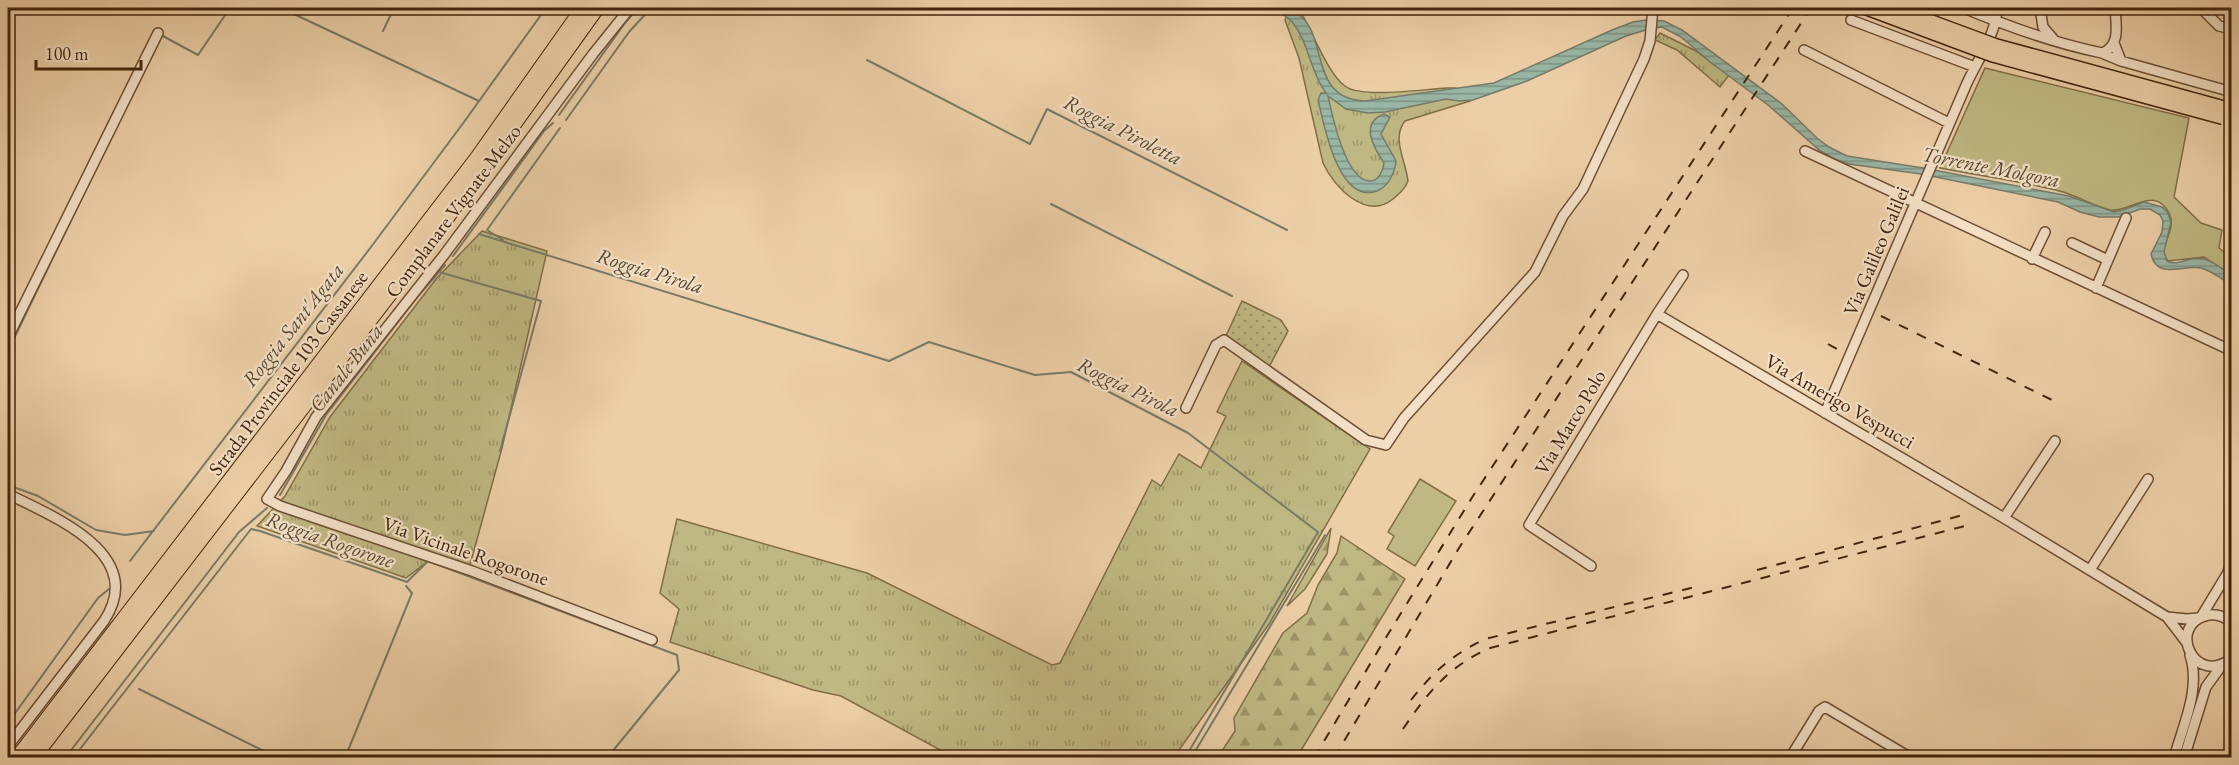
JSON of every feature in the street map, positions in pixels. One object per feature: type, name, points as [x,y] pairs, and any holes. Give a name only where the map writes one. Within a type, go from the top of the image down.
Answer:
[{"type":"highway","points":[[567,30],[576,8]]},
{"type":"highway","name":"Strada Provinciale 103 Cassanese","points":[[17,758],[477,158],[583,8]]},
{"type":"highway","name":"Strada Provinciale 103 Cassanese","points":[[33,758],[426,247],[598,8]]},
{"type":"main road","points":[[1865,8],[1991,56],[2225,113],[1995,45],[1895,8]]},
{"type":"street","name":"Complanare Vignate Melzo","points":[[267,499],[286,471],[316,417],[450,247],[593,54],[630,8]]},
{"type":"street","points":[[1964,8],[2056,42],[2102,53],[2121,61],[2232,92]]},
{"type":"street","name":"Via Galileo Galilei","points":[[1826,413],[1949,123],[1989,38],[1997,8]]},
{"type":"street","points":[[2040,8],[2043,27],[2056,42]]},
{"type":"street","points":[[2115,8],[2113,45],[2121,61]]},
{"type":"street","points":[[2201,8],[2219,26],[2232,30]]},
{"type":"street","points":[[1186,408],[1216,345],[1224,340],[1366,440],[1386,445],[1404,418],[1535,272],[1563,216],[1582,189],[1644,60],[1653,9]]},
{"type":"street","points":[[1851,20],[1975,67]]},
{"type":"street","points":[[8,337],[158,33]]},
{"type":"street","points":[[2102,53],[2113,45]]},
{"type":"street","points":[[1804,50],[1949,123]]},
{"type":"street","points":[[1805,151],[1916,205],[2232,351]]},
{"type":"street","points":[[2096,288],[2126,218]]},
{"type":"street","points":[[2032,259],[2045,232]]},
{"type":"street","points":[[2072,243],[2108,260]]},
{"type":"street","name":"Via Marco Polo","points":[[1591,566],[1529,525],[1683,275]]},
{"type":"street","name":"Via Amerigo Vespucci","points":[[1657,314],[2004,518],[2167,617],[2188,648]]},
{"type":"street","points":[[2004,518],[2055,441]]},
{"type":"street","points":[[2090,570],[2148,479]]},
{"type":"street","points":[[8,494],[59,520],[96,546],[106,556],[112,567],[116,588],[113,605],[104,621],[8,746]]},
{"type":"street","name":"Via Vicinale Rogorone","points":[[267,499],[275,504],[504,582],[652,640]]},
{"type":"street","points":[[2174,758],[2194,681],[2193,664],[2188,648],[2190,628],[2200,617],[2232,562]]},
{"type":"street","points":[[2167,617],[2187,619],[2216,615],[2223,616],[2232,622]]},
{"type":"street","points":[[2188,648],[2194,659],[2207,666],[2227,663]]},
{"type":"street","points":[[2184,758],[2206,687],[2227,663]]},
{"type":"street","points":[[1790,758],[1819,711],[1824,707],[1911,758]]},
{"type":"green space","points":[[1295,9],[1302,14],[1333,73],[1345,86],[1353,90],[1378,93],[1455,88],[1480,96],[1405,121],[1399,135],[1399,142],[1408,181],[1400,193],[1383,205],[1362,204],[1352,198],[1335,182],[1323,163],[1299,58],[1285,20],[1288,13]]},
{"type":"green space","points":[[1660,33],[1696,51],[1729,75],[1720,87],[1677,50],[1655,40]]},
{"type":"green space","points":[[1985,68],[2189,118],[2174,197],[2201,223],[2222,230],[2219,248],[2231,257],[2231,275],[2204,257],[2168,261],[2162,252],[2171,228],[2170,216],[2163,205],[2157,201],[2144,201],[2123,209],[2110,210],[2048,188],[1940,168]]},
{"type":"green space","points":[[482,231],[547,251],[502,448],[470,565],[436,555],[406,578],[257,526],[285,496],[330,417],[436,279]]},
{"type":"green space","points":[[1242,301],[1281,320],[1288,331],[1269,367],[1226,336]]},
{"type":"green space","points":[[1242,361],[1370,449],[1269,624],[1174,757],[953,757],[841,696],[813,690],[670,642],[679,609],[660,593],[677,519],[867,573],[1052,665],[1060,663],[1152,480],[1161,486],[1179,454],[1201,468],[1226,416],[1217,412]]},
{"type":"green space","points":[[1420,479],[1456,501],[1415,566],[1387,549],[1394,536],[1388,532]]},
{"type":"green space","points":[[1331,528],[1327,554],[1305,589],[1287,606]]},
{"type":"green space","points":[[1341,536],[1405,579],[1297,757],[1218,757],[1235,731],[1234,718],[1283,633],[1307,613],[1318,585],[1337,553]]},
{"type":"shaded area","name":"Torrente Molgora","points":[[1273,8],[1293,12],[1306,22],[1314,36],[1331,85],[1344,96],[1365,101],[1494,83],[1633,22],[1664,21],[1682,30],[1782,104],[1829,147],[1847,156],[2069,196],[2114,212],[2144,202],[2162,207],[2168,213],[2171,222],[2164,252],[2167,261],[2174,263],[2196,258],[2206,260],[2231,275],[2231,285],[2201,268],[2172,270],[2159,267],[2151,254],[2162,232],[2163,221],[2160,215],[2150,209],[2140,209],[2119,217],[2099,217],[2080,212],[2058,202],[1921,174],[1849,164],[1834,159],[1819,150],[1768,105],[1710,62],[1681,37],[1662,27],[1626,36],[1527,81],[1473,100],[1446,99],[1385,112],[1368,113],[1346,109],[1328,96],[1347,160],[1362,179],[1374,180],[1382,172],[1384,163],[1373,143],[1370,130],[1376,118],[1384,114],[1390,117],[1381,134],[1396,161],[1394,170],[1391,178],[1381,189],[1364,192],[1352,186],[1335,160],[1318,100],[1321,93],[1326,93],[1316,76],[1303,39],[1291,21]]},
{"type":"waterway","points":[[161,35],[198,55],[230,8]]},
{"type":"waterway","points":[[281,8],[479,101]]},
{"type":"waterway","points":[[383,31],[394,8]]},
{"type":"waterway","name":"Roggia Sant'Agata","points":[[130,561],[371,247],[546,8]]},
{"type":"waterway","name":"Canale Buna","points":[[559,115],[638,8]]},
{"type":"waterway","points":[[566,120],[629,32],[651,8]]},
{"type":"waterway","name":"Roggia Piroletta","points":[[867,60],[1030,144],[1047,109],[1287,230]]},
{"type":"waterway","name":"Canale Buna","points":[[453,256],[544,131],[553,123]]},
{"type":"waterway","points":[[503,240],[487,230],[560,128]]},
{"type":"waterway","points":[[8,351],[102,156]]},
{"type":"waterway","points":[[1051,204],[1232,296]]},
{"type":"waterway","name":"Roggia Pirola","points":[[479,234],[889,361],[929,342],[1035,375],[1071,372],[1188,433],[1318,532],[1185,758]]},
{"type":"waterway","name":"Canale Buna","points":[[280,495],[326,415],[445,265]]},
{"type":"waterway","points":[[439,272],[541,301],[500,451]]},
{"type":"waterway","name":"Roggia Sant'Agata","points":[[8,485],[38,496],[96,530],[125,535],[154,531]]},
{"type":"waterway","points":[[65,758],[239,532],[267,508]]},
{"type":"waterway","name":"Roggia Rogorone","points":[[73,758],[251,529],[407,582],[428,561],[677,655],[679,670],[607,758]]},
{"type":"waterway","points":[[1191,758],[1325,535]]},
{"type":"waterway","points":[[345,758],[412,593],[406,586]]},
{"type":"waterway","points":[[8,723],[98,598],[109,589]]},
{"type":"waterway","points":[[139,689],[278,758]]},
{"type":"railway","points":[[1314,758],[1473,496],[1793,8]]},
{"type":"railway","points":[[1334,758],[1459,548],[1811,8]]},
{"type":"railway","points":[[1881,316],[2052,400]]},
{"type":"railway","points":[[1828,344],[1844,353]]},
{"type":"railway","points":[[1757,570],[1963,515]]},
{"type":"railway","points":[[1403,729],[1440,681],[1463,663],[1490,648],[1965,526]]},
{"type":"railway","points":[[1411,700],[1444,665],[1485,639],[1699,586]]}]
